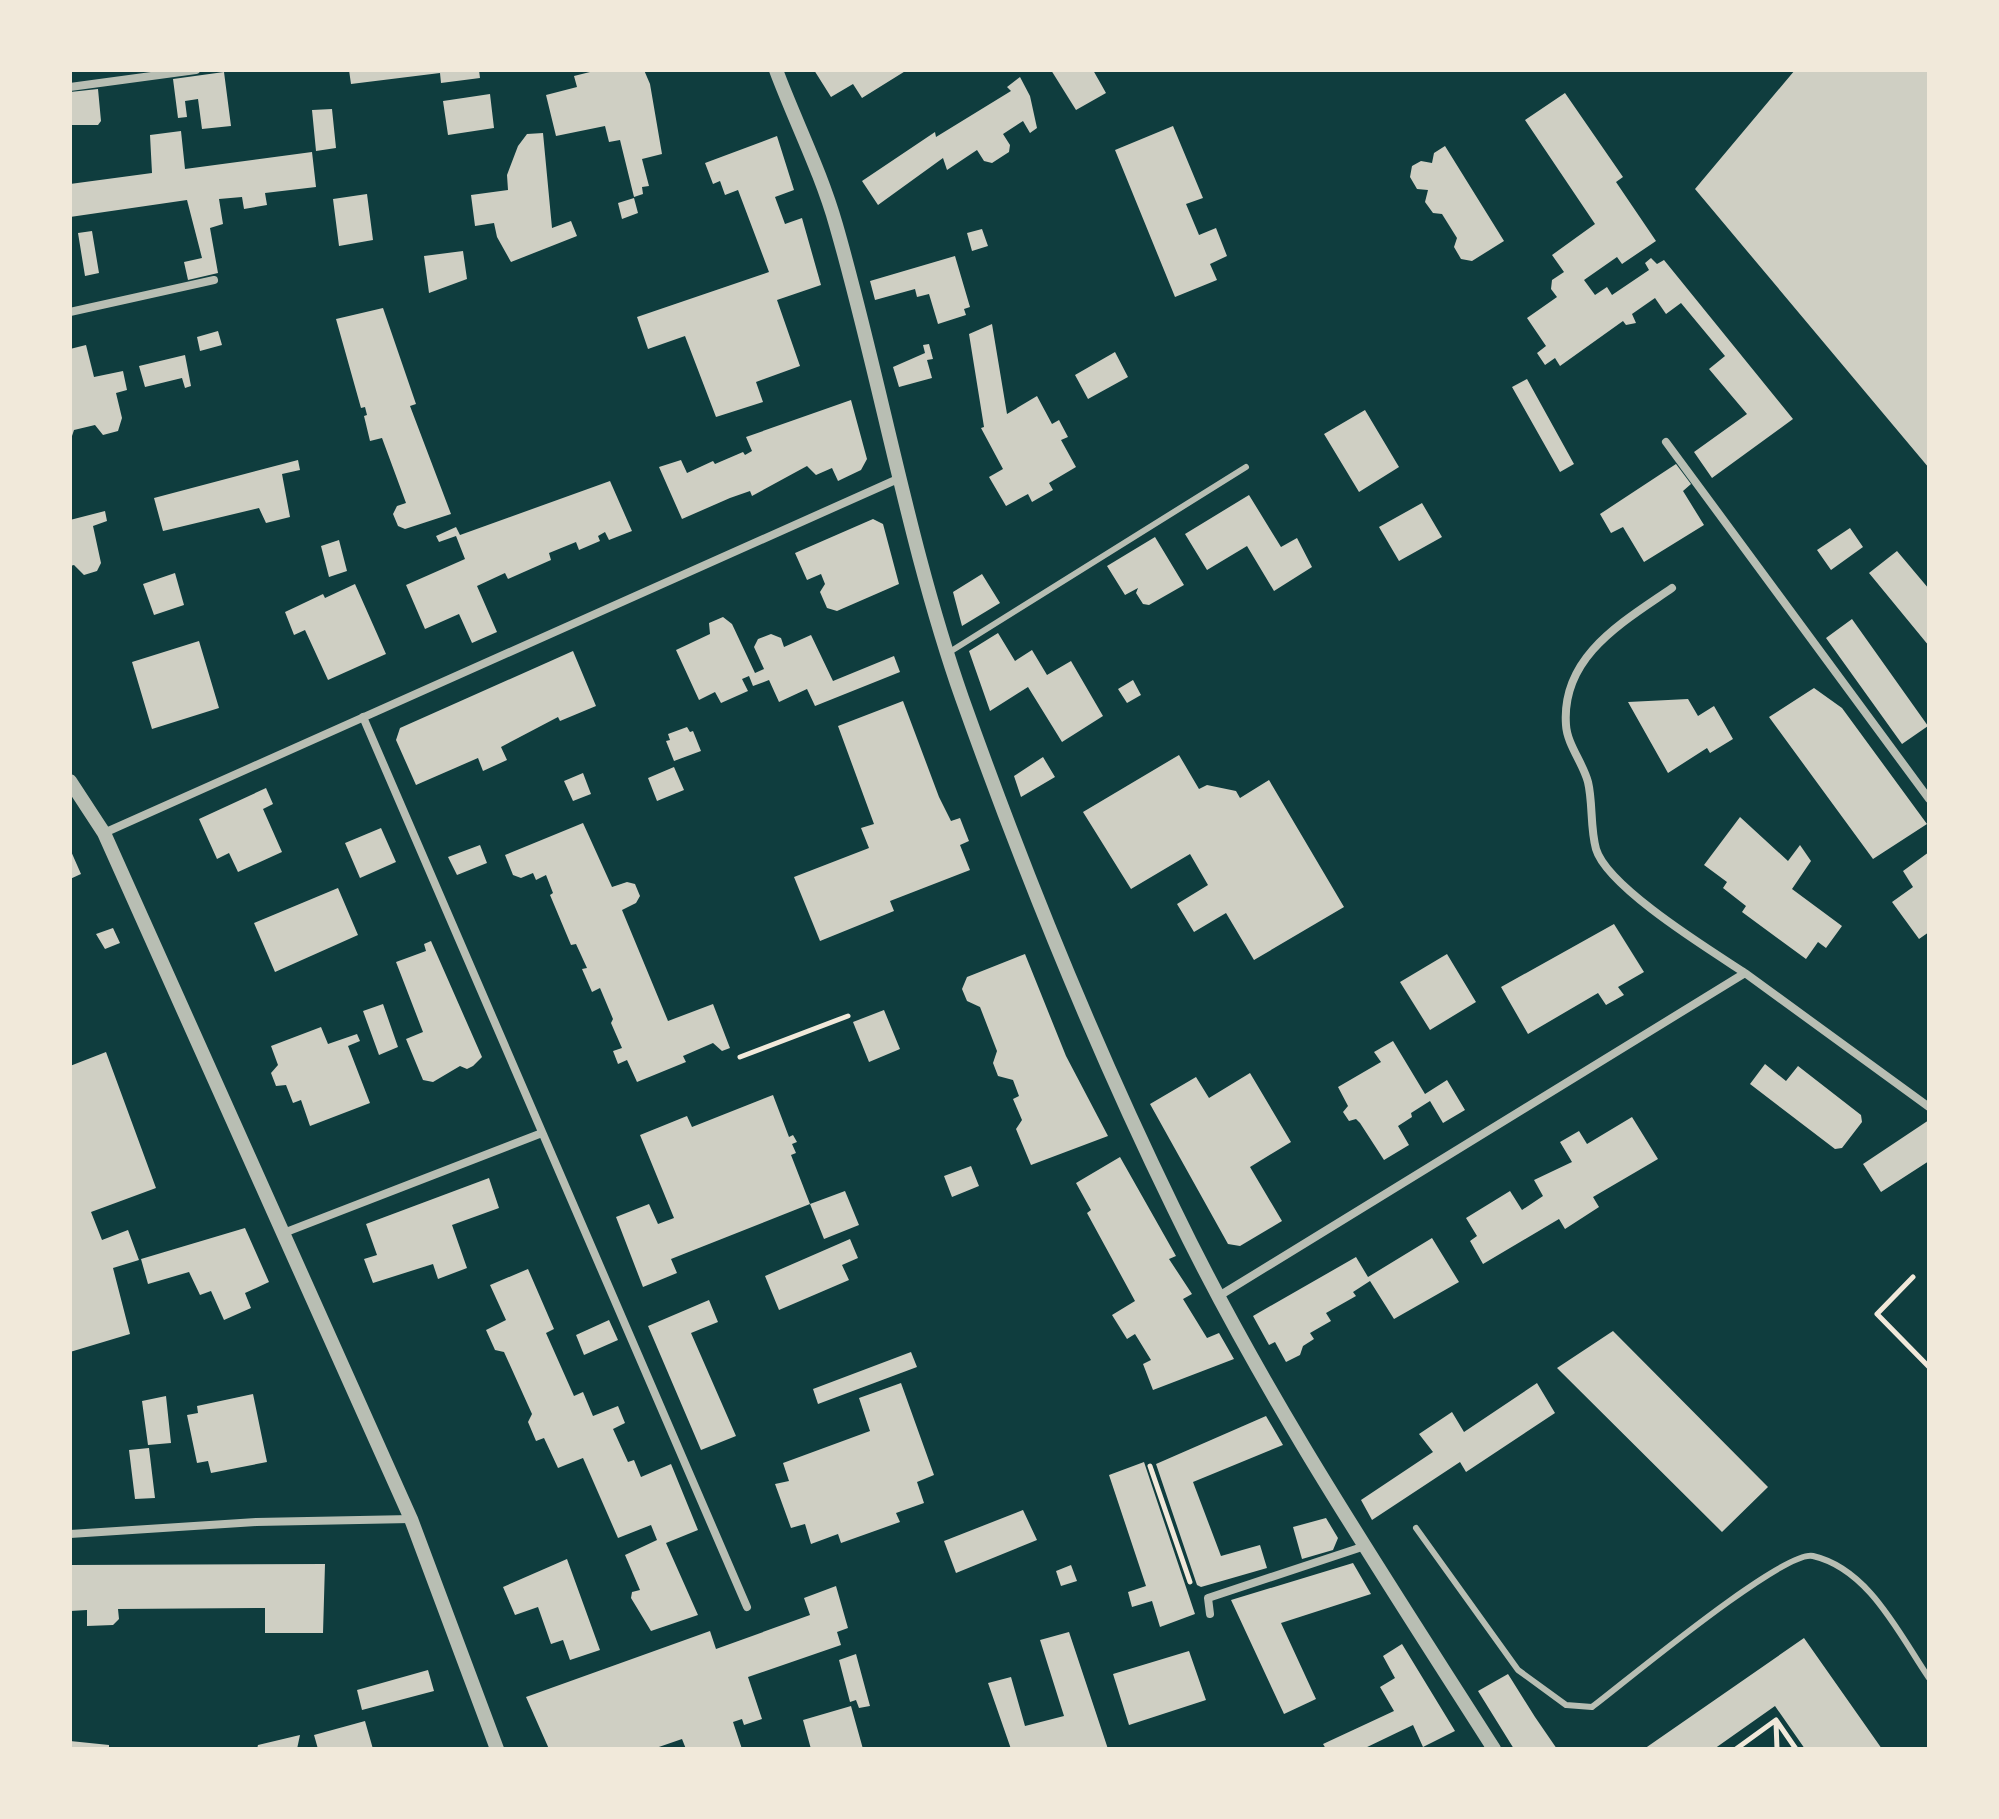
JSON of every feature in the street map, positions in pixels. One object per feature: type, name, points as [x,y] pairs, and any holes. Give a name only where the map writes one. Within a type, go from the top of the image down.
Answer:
[{"type":"street","points":[[70,87],[196,70]]},
{"type":"street","points":[[776,70],[835,221],[948,653],[1051,938],[1175,1212],[1219,1296],[1362,1547],[1494,1749]]},
{"type":"street","points":[[70,312],[214,280]]},
{"type":"street","points":[[1666,442],[1929,799]]},
{"type":"street","points":[[104,833],[900,478]]},
{"type":"street","points":[[1672,588],[1609,631],[1590,651],[1569,686],[1565,727],[1588,783],[1596,851],[1609,871],[1665,919],[1745,973],[1929,1107]]},
{"type":"street","points":[[363,717],[747,1607]]},
{"type":"street","points":[[70,781],[104,833],[280,1234],[411,1519],[497,1749]]},
{"type":"street","points":[[1219,1296],[1745,973]]},
{"type":"street","points":[[280,1234],[542,1133]]},
{"type":"street","points":[[70,1534],[256,1522],[411,1519]]},
{"type":"street","points":[[1210,1614],[1208,1598],[1362,1547]]},
{"type":"lane","points":[[948,653],[1246,467]]},
{"type":"lane","points":[[1416,1528],[1518,1670],[1566,1705],[1592,1707],[1734,1598],[1792,1559],[1810,1555],[1835,1564],[1870,1591],[1929,1678]]},
{"type":"path","points":[[740,1057],[848,1016]]},
{"type":"path","points":[[1913,1277],[1877,1314],[1929,1367]]},
{"type":"path","points":[[1150,1466],[1192,1587],[1208,1598]]},
{"type":"path","points":[[1736,1749],[1776,1720]]},
{"type":"path","points":[[1776,1720],[1777,1749]]},
{"type":"path","points":[[1776,1720],[1796,1749]]},
{"type":"building","points":[[349,70],[479,70],[480,78],[441,83],[440,73],[351,84]]},
{"type":"building","points":[[598,70],[644,70],[650,84],[662,154],[642,159],[649,186],[642,187],[643,194],[634,197],[620,140],[609,142],[605,126],[556,136],[546,95],[577,87],[574,76]]},
{"type":"building","points":[[814,70],[907,70],[862,98],[853,84],[831,97]]},
{"type":"building","points":[[1051,70],[1093,70],[1106,93],[1076,110]]},
{"type":"building","points":[[1795,70],[1929,70],[1929,468],[1695,189]]},
{"type":"building","points":[[224,72],[231,126],[202,129],[198,99],[185,101],[187,117],[178,118],[173,79]]},
{"type":"building","points":[[1020,77],[1030,96],[1037,128],[1030,133],[1023,121],[1003,134],[1010,145],[1009,152],[992,163],[984,161],[977,150],[947,170],[943,158],[878,205],[862,181],[935,132],[936,137],[1011,91],[1007,87]]},
{"type":"building","points":[[98,89],[101,121],[98,125],[70,125],[70,92]]},
{"type":"building","points":[[1565,93],[1623,177],[1616,182],[1656,241],[1622,264],[1617,257],[1584,280],[1595,295],[1607,287],[1612,295],[1649,270],[1645,263],[1651,258],[1657,264],[1664,260],[1793,419],[1712,478],[1694,452],[1747,414],[1709,369],[1725,356],[1681,303],[1666,314],[1655,298],[1632,314],[1636,323],[1626,325],[1623,321],[1560,366],[1555,358],[1545,365],[1537,353],[1546,346],[1527,318],[1557,297],[1551,289],[1552,280],[1564,272],[1552,255],[1595,224],[1525,120]]},
{"type":"building","points":[[490,94],[494,128],[448,135],[443,101]]},
{"type":"building","points":[[332,109],[336,148],[316,151],[312,110]]},
{"type":"building","points":[[1173,126],[1203,198],[1186,204],[1199,235],[1216,228],[1227,256],[1210,264],[1217,280],[1175,297],[1115,150]]},
{"type":"building","points":[[181,131],[185,169],[312,152],[316,187],[265,193],[267,205],[244,209],[242,197],[219,199],[223,224],[210,228],[218,273],[188,280],[184,262],[202,258],[187,200],[70,217],[70,184],[152,173],[150,135]]},
{"type":"building","points":[[543,133],[552,228],[571,221],[577,236],[511,262],[497,237],[494,223],[475,226],[471,195],[508,190],[507,175],[518,146],[527,134]]},
{"type":"building","points":[[777,136],[794,190],[775,197],[785,224],[802,218],[821,285],[777,300],[800,366],[756,382],[763,402],[716,417],[685,336],[648,349],[637,317],[769,272],[738,190],[725,195],[720,181],[713,184],[705,163]]},
{"type":"building","points":[[1445,146],[1504,241],[1472,261],[1461,259],[1454,247],[1457,238],[1442,214],[1433,213],[1425,202],[1428,190],[1417,189],[1410,177],[1412,166],[1421,161],[1432,163],[1434,153]]},
{"type":"building","points":[[367,194],[373,240],[339,246],[333,199]]},
{"type":"building","points":[[634,198],[638,213],[622,219],[618,203]]},
{"type":"building","points":[[982,229],[988,246],[972,251],[967,233]]},
{"type":"building","points":[[92,231],[99,273],[85,276],[78,233]]},
{"type":"building","points":[[463,251],[467,279],[429,293],[424,256]]},
{"type":"building","points":[[955,256],[970,307],[964,309],[966,315],[938,324],[929,294],[917,297],[915,289],[875,300],[870,281]]},
{"type":"building","points":[[383,308],[416,404],[410,406],[451,514],[405,529],[398,526],[393,514],[397,506],[406,503],[382,438],[370,441],[365,407],[361,408],[336,319]]},
{"type":"building","points":[[992,324],[1007,414],[1037,396],[1052,424],[1059,420],[1068,437],[1061,440],[1076,467],[1049,483],[1053,490],[1032,502],[1028,494],[1006,506],[989,477],[1003,469],[981,428],[984,427],[969,334]]},
{"type":"building","points":[[218,331],[222,345],[200,351],[197,337]]},
{"type":"building","points":[[929,344],[933,359],[927,360],[932,378],[899,387],[893,367],[925,353],[923,345]]},
{"type":"building","points":[[86,345],[94,377],[123,371],[127,390],[116,393],[122,418],[118,431],[103,435],[95,425],[74,430],[70,442],[70,349]]},
{"type":"building","points":[[1115,352],[1128,377],[1088,399],[1075,375]]},
{"type":"building","points":[[185,355],[191,386],[185,388],[182,378],[145,387],[139,366]]},
{"type":"building","points":[[1527,379],[1574,464],[1560,472],[1512,387]]},
{"type":"building","points":[[851,400],[867,459],[861,470],[838,481],[832,468],[816,475],[807,466],[752,496],[750,491],[682,519],[659,467],[681,460],[687,473],[713,461],[715,464],[743,452],[745,455],[752,451],[746,437]]},
{"type":"building","points":[[1365,410],[1399,467],[1359,492],[1324,434]]},
{"type":"building","points":[[298,460],[300,470],[282,474],[290,517],[266,523],[259,508],[163,531],[154,498]]},
{"type":"building","points":[[1676,464],[1691,484],[1683,491],[1704,525],[1644,562],[1623,527],[1611,533],[1600,514]]},
{"type":"building","points":[[610,481],[632,531],[609,540],[605,532],[598,536],[600,541],[579,550],[576,542],[549,553],[551,560],[508,579],[505,573],[477,586],[497,632],[472,643],[459,614],[425,629],[406,585],[465,559],[456,536],[439,542],[436,536],[456,527],[460,535]]},
{"type":"building","points":[[1249,495],[1281,547],[1297,538],[1312,567],[1274,591],[1247,546],[1207,570],[1185,534]]},
{"type":"building","points":[[1422,503],[1442,537],[1399,561],[1379,527]]},
{"type":"building","points":[[105,511],[107,521],[93,526],[101,563],[97,571],[84,575],[74,565],[70,566],[70,520]]},
{"type":"building","points":[[873,519],[883,524],[899,584],[837,611],[827,608],[820,592],[825,584],[821,574],[807,580],[795,553]]},
{"type":"building","points":[[1850,528],[1863,547],[1831,570],[1817,550]]},
{"type":"building","points":[[1155,537],[1184,585],[1149,605],[1143,604],[1136,593],[1138,588],[1125,595],[1107,566]]},
{"type":"building","points":[[339,540],[347,571],[329,577],[321,546]]},
{"type":"building","points":[[1897,551],[1929,589],[1929,646],[1869,573]]},
{"type":"building","points":[[175,573],[184,605],[154,615],[143,584]]},
{"type":"building","points":[[982,574],[1000,603],[962,626],[953,592]]},
{"type":"building","points":[[355,584],[386,654],[328,680],[305,630],[294,635],[285,612],[323,594],[325,598]]},
{"type":"building","points":[[723,617],[732,624],[755,673],[764,669],[754,647],[758,639],[771,634],[781,638],[784,647],[811,635],[833,681],[894,656],[900,672],[815,706],[807,689],[779,702],[769,680],[753,686],[749,676],[742,679],[748,691],[721,703],[715,692],[699,700],[676,650],[710,634],[709,623]]},
{"type":"building","points":[[1852,619],[1928,726],[1902,744],[1826,638]]},
{"type":"building","points":[[998,633],[1015,661],[1032,650],[1047,675],[1071,661],[1103,716],[1062,742],[1028,687],[990,711],[969,651]]},
{"type":"building","points":[[199,641],[219,708],[152,729],[132,662]]},
{"type":"building","points":[[573,651],[596,706],[560,721],[558,717],[501,747],[507,760],[483,771],[478,758],[416,785],[396,740],[400,728]]},
{"type":"building","points":[[1133,680],[1141,695],[1127,703],[1118,689]]},
{"type":"building","points":[[1814,688],[1842,708],[1927,824],[1873,859],[1769,717]]},
{"type":"building","points":[[1688,699],[1698,716],[1714,706],[1733,739],[1710,753],[1707,748],[1668,773],[1628,702]]},
{"type":"building","points":[[903,701],[939,797],[951,821],[960,818],[969,841],[960,845],[970,870],[890,901],[894,911],[820,941],[794,877],[869,848],[861,828],[874,824],[838,726]]},
{"type":"building","points":[[687,727],[690,732],[693,731],[701,751],[674,761],[666,741],[670,740],[668,734]]},
{"type":"building","points":[[1179,755],[1199,789],[1207,785],[1236,791],[1240,798],[1269,780],[1344,907],[1254,960],[1226,913],[1194,932],[1177,904],[1208,885],[1190,854],[1131,889],[1083,812]]},
{"type":"building","points":[[1043,757],[1055,777],[1021,797],[1014,776]]},
{"type":"building","points":[[674,767],[684,790],[657,801],[648,778]]},
{"type":"building","points":[[583,773],[591,794],[573,801],[564,781]]},
{"type":"building","points":[[266,788],[273,804],[263,809],[282,852],[238,872],[229,853],[217,859],[199,819]]},
{"type":"building","points":[[1740,817],[1788,861],[1800,845],[1811,861],[1792,889],[1842,926],[1826,948],[1818,942],[1806,959],[1742,912],[1746,906],[1723,888],[1727,882],[1704,865]]},
{"type":"building","points":[[583,823],[612,887],[627,882],[635,884],[640,896],[636,903],[622,910],[668,1021],[713,1004],[730,1048],[722,1051],[713,1043],[683,1056],[686,1062],[637,1082],[627,1060],[618,1064],[613,1051],[622,1048],[611,1023],[613,1019],[600,988],[592,992],[582,969],[587,968],[576,944],[571,945],[550,895],[553,893],[546,875],[536,880],[533,873],[521,878],[513,875],[505,855]]},
{"type":"building","points":[[381,828],[396,862],[360,878],[345,843]]},
{"type":"building","points":[[480,845],[487,863],[457,875],[448,857]]},
{"type":"building","points":[[70,849],[81,874],[70,879]]},
{"type":"building","points":[[1929,852],[1929,932],[1919,939],[1892,902],[1913,887],[1903,871]]},
{"type":"building","points":[[338,888],[358,935],[275,972],[254,923]]},
{"type":"building","points":[[1614,924],[1644,972],[1618,987],[1624,995],[1606,1005],[1598,993],[1528,1034],[1501,987]]},
{"type":"building","points":[[113,928],[120,943],[105,949],[96,934]]},
{"type":"building","points":[[431,941],[482,1057],[473,1066],[467,1069],[460,1066],[433,1082],[423,1080],[406,1039],[423,1032],[396,962],[426,951],[424,944]]},
{"type":"building","points":[[1025,954],[1066,1056],[1108,1136],[1031,1165],[1016,1129],[1022,1120],[1013,1099],[1019,1096],[1013,1080],[998,1076],[993,1063],[997,1051],[980,1007],[967,1001],[962,989],[967,977]]},
{"type":"building","points":[[1447,954],[1476,1002],[1430,1030],[1400,982]]},
{"type":"building","points":[[383,1004],[398,1047],[379,1055],[363,1011]]},
{"type":"building","points":[[884,1010],[900,1049],[869,1062],[853,1022]]},
{"type":"building","points":[[321,1027],[328,1044],[357,1034],[360,1041],[348,1046],[370,1103],[310,1126],[301,1100],[293,1103],[286,1085],[276,1086],[271,1073],[278,1065],[271,1046]]},
{"type":"building","points":[[1393,1041],[1425,1094],[1447,1080],[1465,1110],[1443,1123],[1430,1101],[1398,1126],[1409,1145],[1384,1160],[1360,1123],[1356,1119],[1349,1121],[1343,1112],[1348,1106],[1338,1087],[1381,1062],[1374,1052]]},
{"type":"building","points":[[106,1052],[156,1188],[91,1212],[102,1240],[128,1230],[139,1260],[113,1268],[130,1334],[70,1352],[70,1066]]},
{"type":"building","points":[[1765,1064],[1786,1081],[1798,1066],[1861,1115],[1862,1122],[1842,1148],[1835,1149],[1750,1084]]},
{"type":"building","points":[[1250,1073],[1291,1142],[1250,1167],[1282,1221],[1240,1246],[1228,1244],[1150,1104],[1196,1077],[1209,1098]]},
{"type":"building","points":[[773,1095],[789,1137],[793,1135],[797,1142],[792,1144],[796,1153],[791,1155],[810,1204],[671,1259],[677,1273],[643,1287],[616,1217],[649,1204],[658,1224],[674,1218],[640,1135],[687,1116],[692,1127]]},
{"type":"building","points":[[1632,1117],[1658,1159],[1593,1197],[1599,1207],[1565,1229],[1559,1219],[1483,1264],[1470,1241],[1477,1236],[1466,1218],[1510,1191],[1522,1210],[1543,1196],[1534,1180],[1572,1162],[1560,1142],[1579,1131],[1587,1144]]},
{"type":"building","points":[[1929,1120],[1929,1161],[1881,1192],[1863,1164]]},
{"type":"building","points":[[1120,1157],[1176,1256],[1169,1259],[1192,1294],[1183,1299],[1207,1338],[1219,1333],[1234,1359],[1153,1390],[1143,1364],[1151,1360],[1135,1334],[1127,1339],[1112,1315],[1135,1301],[1087,1213],[1091,1210],[1076,1183]]},
{"type":"building","points":[[971,1166],[979,1186],[952,1197],[944,1176]]},
{"type":"building","points":[[489,1178],[499,1208],[452,1225],[467,1268],[438,1279],[433,1264],[373,1283],[364,1259],[377,1255],[366,1224]]},
{"type":"building","points":[[845,1191],[859,1225],[824,1239],[810,1204]]},
{"type":"building","points":[[245,1228],[269,1282],[245,1293],[251,1308],[224,1320],[211,1291],[200,1295],[189,1272],[148,1284],[141,1259]]},
{"type":"building","points":[[1432,1238],[1459,1282],[1394,1319],[1370,1281],[1353,1292],[1356,1296],[1326,1313],[1331,1321],[1310,1333],[1314,1339],[1303,1346],[1300,1355],[1286,1362],[1275,1342],[1269,1345],[1253,1316],[1356,1257],[1368,1277]]},
{"type":"building","points":[[850,1239],[858,1258],[842,1265],[849,1280],[779,1310],[765,1276]]},
{"type":"building","points":[[528,1269],[554,1329],[546,1333],[574,1396],[583,1392],[593,1416],[618,1406],[625,1423],[613,1429],[628,1462],[634,1460],[641,1477],[671,1464],[698,1530],[666,1543],[698,1615],[651,1631],[631,1598],[632,1592],[640,1590],[625,1555],[657,1540],[651,1525],[618,1538],[583,1458],[558,1468],[544,1438],[536,1441],[528,1422],[532,1414],[504,1352],[495,1350],[486,1330],[506,1320],[490,1285]]},
{"type":"building","points":[[709,1300],[718,1322],[691,1333],[736,1436],[701,1450],[648,1326]]},
{"type":"building","points":[[609,1320],[618,1340],[584,1355],[576,1335]]},
{"type":"building","points":[[1613,1331],[1768,1487],[1722,1532],[1557,1368]]},
{"type":"building","points":[[911,1352],[917,1367],[818,1404],[813,1389]]},
{"type":"building","points":[[901,1383],[934,1475],[917,1482],[924,1503],[896,1513],[900,1522],[841,1543],[838,1534],[811,1544],[805,1524],[791,1528],[775,1484],[789,1481],[783,1463],[870,1431],[859,1398]]},
{"type":"building","points":[[1537,1383],[1555,1413],[1466,1472],[1460,1462],[1372,1520],[1361,1500],[1433,1452],[1419,1434],[1452,1412],[1464,1432]]},
{"type":"building","points":[[253,1394],[267,1462],[211,1473],[208,1461],[197,1463],[187,1415],[198,1413],[197,1406]]},
{"type":"building","points":[[166,1396],[171,1443],[148,1445],[142,1401]]},
{"type":"building","points":[[1266,1416],[1283,1445],[1193,1482],[1221,1556],[1260,1545],[1267,1568],[1201,1587],[1197,1585],[1156,1464]]},
{"type":"building","points":[[149,1448],[155,1498],[135,1499],[129,1450]]},
{"type":"building","points":[[1144,1462],[1195,1614],[1160,1627],[1152,1601],[1132,1607],[1128,1592],[1146,1586],[1109,1475]]},
{"type":"building","points":[[1023,1510],[1037,1540],[956,1573],[944,1541]]},
{"type":"building","points":[[1326,1518],[1338,1538],[1333,1550],[1302,1559],[1293,1527]]},
{"type":"building","points":[[567,1559],[600,1650],[570,1660],[563,1640],[551,1644],[538,1607],[515,1615],[503,1587]]},
{"type":"building","points":[[1353,1563],[1371,1594],[1281,1623],[1316,1699],[1284,1714],[1231,1600]]},
{"type":"building","points":[[325,1564],[323,1633],[265,1633],[265,1608],[118,1609],[119,1619],[113,1625],[87,1626],[87,1610],[70,1611],[70,1565]]},
{"type":"building","points":[[1071,1565],[1077,1581],[1061,1586],[1056,1571]]},
{"type":"building","points":[[836,1586],[848,1628],[837,1632],[841,1645],[748,1677],[762,1719],[744,1725],[742,1719],[733,1722],[742,1749],[686,1749],[682,1739],[653,1749],[549,1749],[526,1697],[710,1631],[716,1649],[810,1615],[804,1598]]},
{"type":"building","points":[[1069,1632],[1108,1749],[1011,1749],[988,1683],[1011,1677],[1025,1726],[1064,1716],[1040,1640]]},
{"type":"building","points":[[1804,1638],[1882,1749],[1805,1749],[1775,1706],[1714,1749],[1644,1749]]},
{"type":"building","points":[[1402,1644],[1455,1731],[1423,1747],[1413,1725],[1363,1749],[1326,1749],[1323,1744],[1394,1711],[1380,1687],[1395,1678],[1383,1656]]},
{"type":"building","points":[[1189,1651],[1206,1700],[1129,1725],[1113,1674]]},
{"type":"building","points":[[856,1654],[870,1706],[859,1708],[856,1700],[850,1702],[839,1660]]},
{"type":"building","points":[[428,1670],[434,1691],[362,1710],[357,1690]]},
{"type":"building","points":[[1508,1674],[1557,1749],[1514,1749],[1478,1691]]},
{"type":"building","points":[[851,1706],[863,1749],[811,1749],[803,1720]]},
{"type":"building","points":[[365,1721],[373,1749],[318,1749],[314,1735]]},
{"type":"building","points":[[300,1735],[297,1749],[257,1749],[258,1745]]},
{"type":"building","points":[[70,1741],[109,1745],[109,1749],[70,1749]]}]
